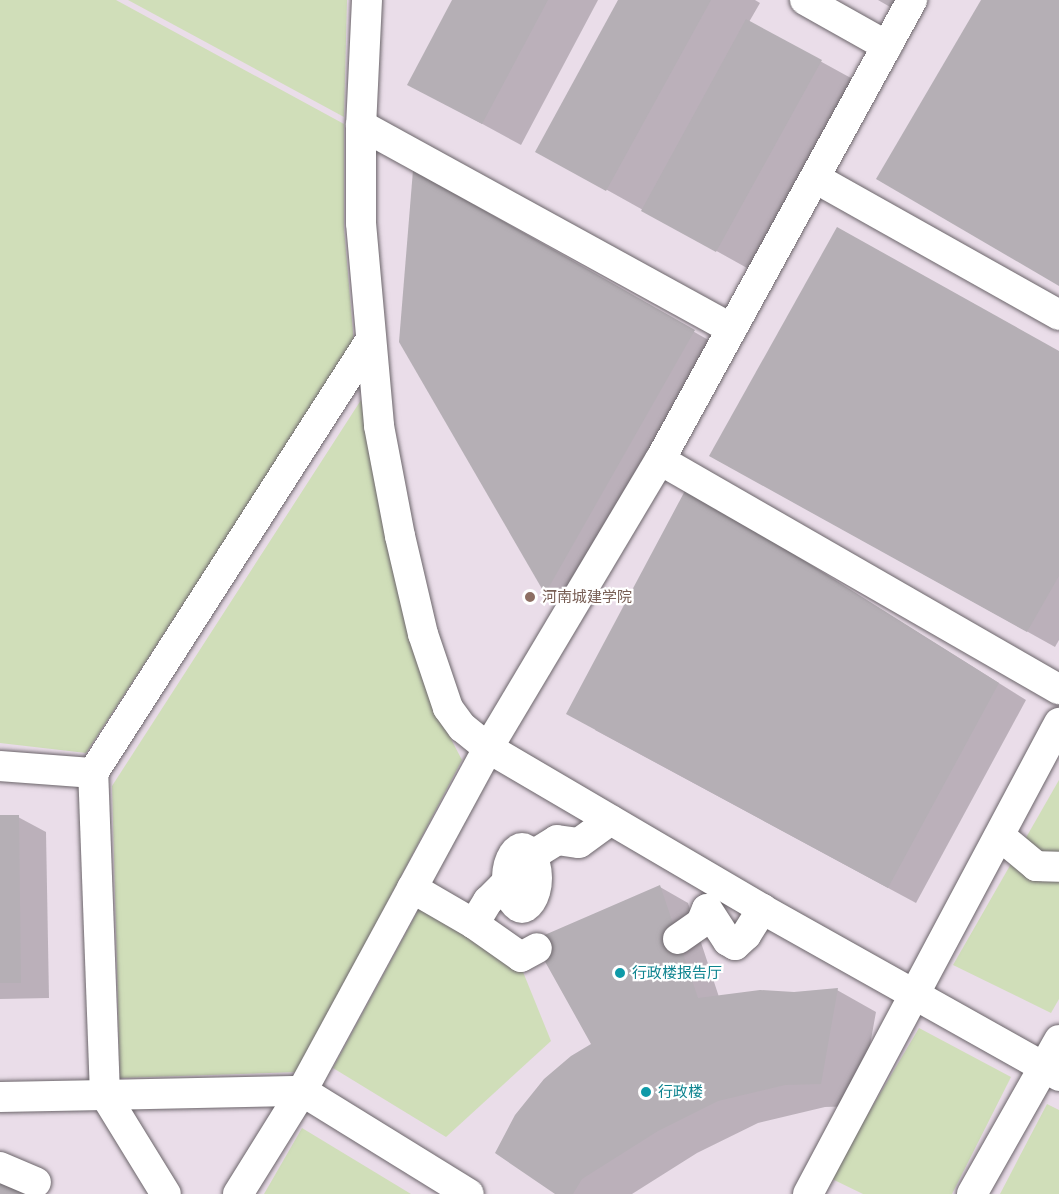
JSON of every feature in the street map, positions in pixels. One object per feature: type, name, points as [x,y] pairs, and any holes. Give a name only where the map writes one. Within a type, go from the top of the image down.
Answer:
[{"type":"street","points":[[368,0],[361,125],[361,223],[379,426],[400,536],[423,634],[448,708],[462,727],[488,748],[611,820],[714,897],[762,909],[916,993],[1051,1072]]},
{"type":"street","points":[[805,0],[887,46]]},
{"type":"street","points":[[238,1194],[302,1091],[488,748],[660,460],[912,0]]},
{"type":"street","points":[[361,125],[732,329]]},
{"type":"street","points":[[814,178],[1059,315]]},
{"type":"street","points":[[166,1194],[105,1095],[93,773],[370,341]]},
{"type":"street","points":[[660,460],[1059,689]]},
{"type":"street","points":[[808,1194],[1059,723]]},
{"type":"street","points":[[0,766],[93,773]]},
{"type":"street","points":[[474,924],[488,901],[524,865],[557,840],[579,843],[611,820]]},
{"type":"street","points":[[1000,836],[1036,866],[1059,867]]},
{"type":"street","points":[[412,888],[474,924],[521,957],[537,948]]},
{"type":"street","points":[[714,897],[728,941],[735,945],[746,935],[762,909]]},
{"type":"street","points":[[678,939],[701,923],[714,897]]},
{"type":"street","points":[[972,1194],[1051,1072],[1059,1040]]},
{"type":"street","points":[[0,1097],[302,1091],[470,1194]]},
{"type":"street","points":[[0,1167],[36,1182]]},
{"type":"shaded area","name":"河南城建学院","points":[[0,0],[1059,0],[1059,1194],[0,1194]]},
{"type":"green space","points":[[0,0],[116,0],[344,124],[344,228],[354,343],[86,753],[0,743]]},
{"type":"green space","points":[[128,0],[347,0],[344,117]]},
{"type":"green space","points":[[361,400],[379,505],[440,718],[462,760],[298,1072],[120,1078],[112,786]]},
{"type":"green space","points":[[1059,780],[1059,999],[1051,1013],[953,965]]},
{"type":"green space","points":[[420,907],[519,962],[551,1041],[446,1137],[333,1068]]},
{"type":"green space","points":[[919,1028],[1011,1077],[952,1194],[863,1194],[830,1178]]},
{"type":"green space","points":[[1047,1104],[1059,1110],[1059,1194],[1000,1194]]},
{"type":"green space","points":[[302,1128],[411,1194],[264,1194]]},
{"type":"building","points":[[452,0],[548,0],[482,124],[407,85]]},
{"type":"building","points":[[618,0],[711,0],[606,191],[535,152]]},
{"type":"building","points":[[981,0],[1059,0],[1059,286],[876,179]]},
{"type":"building","points":[[746,19],[822,60],[716,252],[641,211]]},
{"type":"building","points":[[413,170],[695,330],[545,594],[399,342]]},
{"type":"building","points":[[837,227],[1059,351],[1059,576],[1027,632],[709,456]]},
{"type":"building","points":[[687,487],[999,683],[888,888],[566,714]]},
{"type":"building","points":[[0,815],[19,815],[21,983],[0,983]]},
{"type":"building","name":"行政楼","points":[[660,885],[698,998],[760,990],[794,992],[838,988],[821,1084],[785,1085],[718,1101],[658,1131],[582,1179],[573,1194],[555,1194],[495,1153],[515,1115],[544,1079],[571,1056],[591,1044],[533,940]]},
{"type":"building","points":[[0,1173],[19,1180],[25,1194],[0,1194]]},
{"type":"place","name":"河南城建学院","points":[[530,597]]},
{"type":"place","name":"行政楼报告厅","points":[[620,973]]},
{"type":"place","name":"行政楼","points":[[646,1092]]}]
